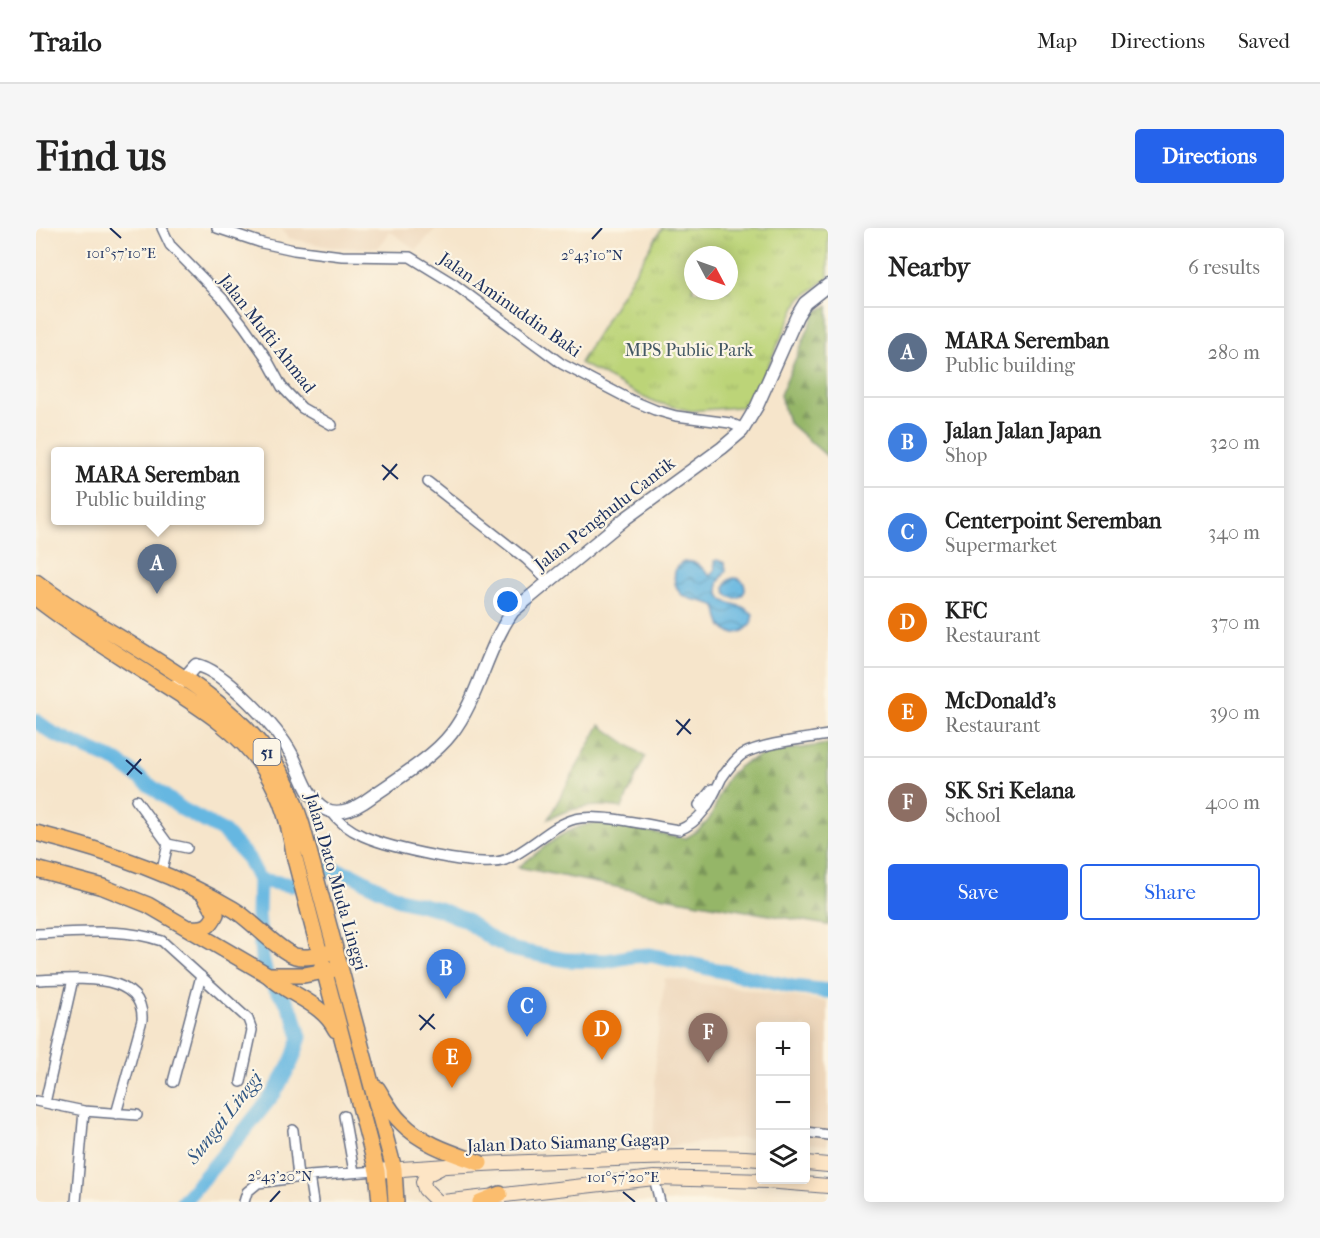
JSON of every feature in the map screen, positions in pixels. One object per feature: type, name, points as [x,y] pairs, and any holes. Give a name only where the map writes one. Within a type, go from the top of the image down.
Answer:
[{"type":"main road","name":"Jalan Dato Muda Linggi","points":[[36,582],[178,685]]},
{"type":"main road","name":"Jalan Dato Muda Linggi","points":[[36,598],[65,621],[178,685],[212,699],[235,718],[263,747],[276,765],[295,804],[302,857],[332,971],[370,1078],[394,1169],[396,1202]]},
{"type":"main road","points":[[36,833],[84,845],[161,874],[204,894],[236,910],[286,952],[297,957],[327,953]]},
{"type":"main road","points":[[36,869],[103,887],[148,905],[191,928],[268,975],[291,994],[315,1005],[333,1024],[344,1047]]},
{"type":"main road","points":[[191,928],[208,927],[216,914],[204,894]]},
{"type":"main road","name":"Jalan Dato Muda Linggi","points":[[332,971],[344,1047],[377,1171],[380,1202]]},
{"type":"main road","points":[[268,975],[304,975],[332,971]]},
{"type":"main road","points":[[370,1078],[401,1122],[419,1137],[439,1148],[480,1163]]},
{"type":"main road","name":"Jalan Dato Siamang Gagap","points":[[377,1171],[480,1163],[639,1157],[756,1159]]},
{"type":"main road","points":[[810,1163],[828,1165]]},
{"type":"main road","points":[[438,1202],[425,1189],[423,1182],[426,1175],[443,1166]]},
{"type":"main road","points":[[443,1202],[654,1178],[729,1179],[828,1186]]},
{"type":"main road","points":[[480,1202],[500,1194]]},
{"type":"street","name":"Jalan Mufti Ahmad","points":[[162,228],[170,246],[223,299],[244,326],[282,387],[303,408],[332,426]]},
{"type":"street","name":"Jalan Aminuddin Baki","points":[[217,228],[262,243],[294,250],[342,256],[410,257],[454,284],[562,364],[655,410],[676,416],[730,423],[744,429]]},
{"type":"street","name":"Jalan Penghulu Cantik","points":[[331,811],[340,812],[352,809],[437,750],[450,736],[464,713],[502,626],[513,611],[626,518],[722,448],[744,429],[757,406],[797,316],[806,303],[828,285]]},
{"type":"street","points":[[429,482],[526,559],[548,580]]},
{"type":"street","points":[[178,685],[196,665],[207,668],[261,713],[283,740],[310,793],[319,805],[331,811],[339,822],[352,830],[384,844],[484,864],[502,861],[521,853],[560,826],[575,819],[598,817],[679,830],[689,826],[702,815],[707,807],[702,809],[699,806],[743,754],[759,748],[828,735]]},
{"type":"street","points":[[136,800],[168,844],[187,848]]},
{"type":"street","points":[[161,874],[168,844]]},
{"type":"street","points":[[36,934],[115,932],[144,934],[162,940],[248,1019],[252,1030],[241,1082]]},
{"type":"street","points":[[173,1082],[201,976]]},
{"type":"street","points":[[73,979],[40,1102],[84,1111],[137,1115]]},
{"type":"street","points":[[36,980],[73,979],[115,984],[133,994],[143,1009],[116,1114]]},
{"type":"street","points":[[76,1202],[84,1111]]},
{"type":"street","points":[[344,1116],[354,1172]]},
{"type":"street","points":[[293,1130],[298,1178]]},
{"type":"street","points":[[810,1133],[828,1135]]},
{"type":"street","points":[[244,1202],[247,1192],[258,1183],[309,1176],[377,1171]]},
{"type":"street","points":[[309,1176],[313,1202]]},
{"type":"street","points":[[654,1178],[660,1202]]},
{"type":"shaded area","points":[[281,228],[436,228],[416,250],[390,231],[378,248],[329,247],[289,238]]},
{"type":"shaded area","points":[[665,978],[828,1002],[828,1145],[810,1143],[810,1022],[756,1022],[756,1139],[739,1138],[653,1148],[656,1050]]},
{"type":"green space","name":"MPS Public Park","points":[[662,228],[828,228],[828,278],[799,300],[749,406],[691,411],[651,401],[580,363]]},
{"type":"green space","points":[[828,306],[828,457],[788,422],[780,395],[816,311]]},
{"type":"green space","points":[[600,725],[645,757],[622,808],[584,807],[548,819]]},
{"type":"green space","points":[[828,744],[828,925],[671,898],[518,867],[565,833],[597,823],[686,838],[708,821],[723,786],[741,765],[754,758],[784,750]]},
{"type":"water","points":[[714,561],[725,563],[726,571],[718,583],[721,598],[753,614],[751,624],[741,632],[733,633],[725,630],[716,607],[707,602],[685,597],[675,584],[675,572],[680,564],[695,563],[710,576],[715,569]]},
{"type":"water","points":[[735,578],[742,581],[745,588],[742,595],[735,598],[728,595],[725,588],[728,581]]},
{"type":"waterway","name":"Sungai Linggi","points":[[36,721],[54,734],[118,762],[182,809],[223,831],[248,858],[259,880],[258,915],[262,957],[267,978],[285,999],[294,1016],[300,1037],[292,1061],[275,1092],[183,1202]]},
{"type":"waterway","points":[[259,880],[291,885],[324,871],[338,870],[353,875],[399,899],[439,909],[465,920],[493,940],[515,950],[566,960],[606,961],[650,955],[793,987],[828,991]]},
{"type":"place","name":"MARA Seremban","points":[[157,594]]},
{"type":"place","name":"Jalan Jalan Japan","points":[[446,999]]},
{"type":"place","name":"Centerpoint Seremban","points":[[527,1037]]},
{"type":"place","name":"KFC","points":[[602,1060]]},
{"type":"place","name":"SK Sri Kelana","points":[[708,1063]]},
{"type":"place","name":"McDonald's","points":[[452,1088]]}]
